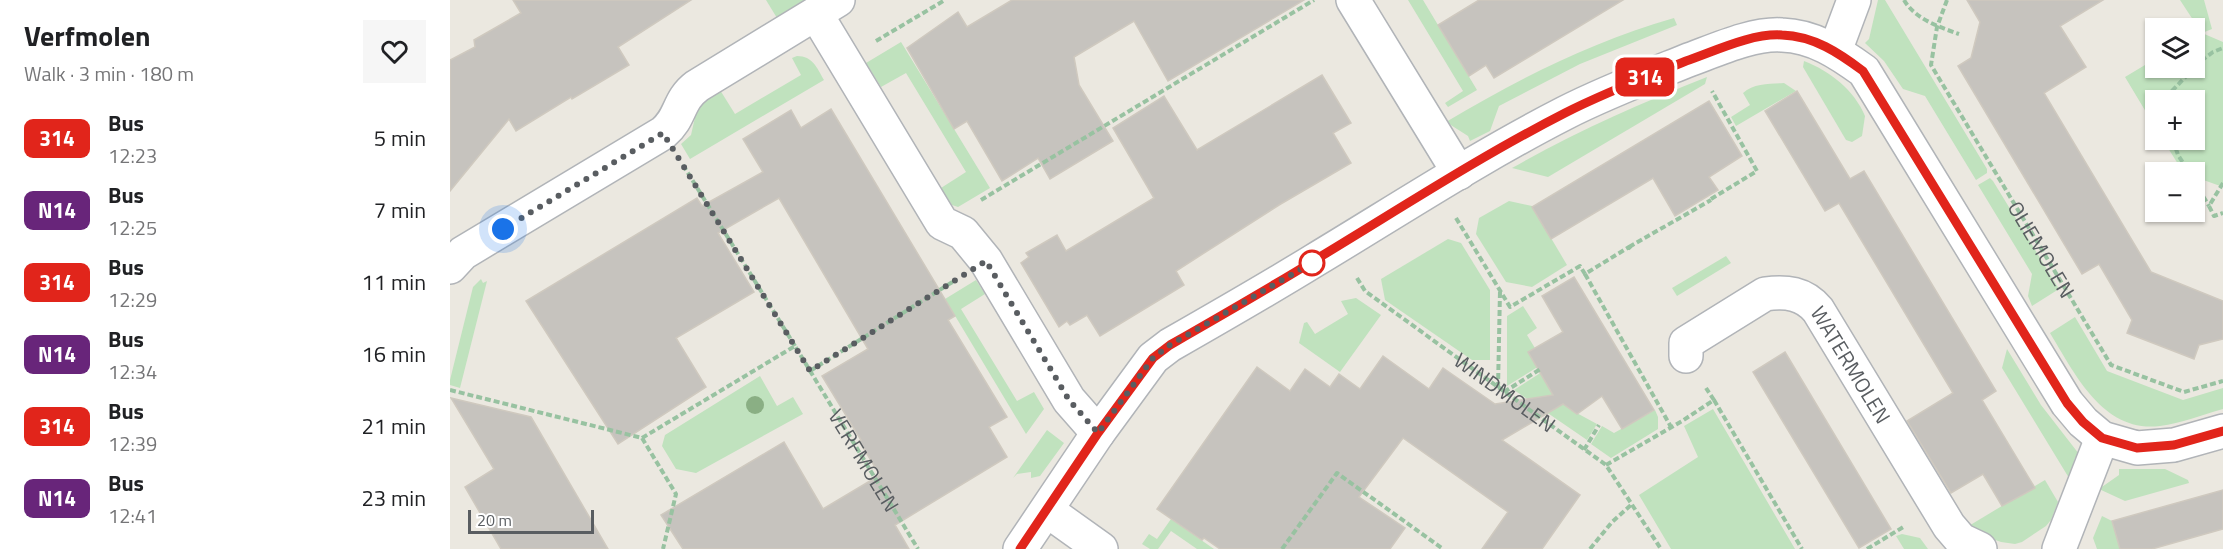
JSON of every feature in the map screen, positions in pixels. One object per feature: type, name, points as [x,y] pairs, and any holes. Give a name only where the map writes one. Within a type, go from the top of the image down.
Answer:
[{"type":"street","points":[[1353,0],[1448,179]]},
{"type":"street","points":[[1835,51],[1854,0]]},
{"type":"street","points":[[450,267],[463,253],[663,133],[672,125],[683,100],[697,86],[827,7],[843,60],[942,223],[963,233],[986,261],[1069,400],[1098,433]]},
{"type":"street","points":[[1020,549],[1048,511],[1098,433],[1153,358],[1170,345],[1448,179],[1566,112],[1652,74],[1725,47],[1749,39],[1781,34],[1807,39],[1835,51],[1863,71],[2067,403],[2083,422],[2102,438],[2137,448],[2174,445],[2223,431]]},
{"type":"street","name":"WATERMOLEN","points":[[1686,356],[1686,344],[1765,294],[1781,291],[1809,300],[1818,310],[1948,526],[1961,540],[1980,549]]},
{"type":"street","points":[[2060,549],[2102,438]]},
{"type":"street","points":[[1048,511],[1101,549]]},
{"type":"path","points":[[843,60],[945,0]]},
{"type":"path","points":[[942,223],[1314,0]]},
{"type":"path","points":[[1904,0],[1908,6],[1937,27],[1959,34]]},
{"type":"path","name":"OLIEMOLEN","points":[[1947,0],[1937,27],[1931,65],[2111,364],[2184,392],[2223,381]]},
{"type":"path","points":[[2205,58],[2223,48]]},
{"type":"path","points":[[2173,90],[2184,78]]},
{"type":"path","points":[[1585,274],[1757,171],[1711,91],[1720,86]]},
{"type":"path","name":"VERFMOLEN","points":[[663,133],[918,549]]},
{"type":"path","points":[[1448,179],[1510,307],[1580,266],[1671,427]]},
{"type":"path","points":[[2209,206],[2223,183]]},
{"type":"path","points":[[2205,199],[2214,216],[2223,213]]},
{"type":"path","name":"WINDMOLEN","points":[[1336,247],[1365,291],[1606,465],[1661,549]]},
{"type":"path","points":[[810,371],[986,261]]},
{"type":"path","points":[[1498,388],[1500,290]]},
{"type":"path","points":[[642,438],[795,346]]},
{"type":"path","points":[[1686,356],[1802,549]]},
{"type":"path","points":[[1639,369],[1649,364]]},
{"type":"path","points":[[1504,392],[1542,368]]},
{"type":"path","points":[[450,390],[642,438],[676,494],[663,549]]},
{"type":"path","points":[[1606,465],[1714,400]]},
{"type":"path","points":[[1584,450],[1599,425]]},
{"type":"path","points":[[1282,549],[1337,473],[1443,549]]},
{"type":"path","points":[[1590,549],[1612,522],[1632,504]]},
{"type":"green space","points":[[766,0],[805,0],[777,18]]},
{"type":"green space","points":[[1408,0],[1423,0],[1477,90],[1448,107],[1445,103],[1463,91]]},
{"type":"green space","points":[[1878,0],[1885,0],[1987,169],[1987,173],[1976,180],[1925,96],[1903,89],[1884,61],[1865,43],[1869,39]]},
{"type":"green space","points":[[2180,0],[2204,0],[2212,29],[2205,32],[2205,18],[2192,18]]},
{"type":"green space","points":[[1674,18],[1677,25],[1580,64],[1499,106],[1490,131],[1470,141],[1468,136],[1446,122],[1557,62],[1614,38]]},
{"type":"green space","points":[[2205,34],[2223,42],[2223,187],[2205,181],[2205,162],[2177,162],[2169,150],[2205,150],[2205,90],[2145,90],[2145,110],[2125,77],[2145,65],[2145,78],[2205,78]]},
{"type":"green space","points":[[901,42],[990,188],[958,207],[952,205],[941,188],[966,172],[906,73],[881,87],[866,63]]},
{"type":"green space","points":[[797,56],[811,60],[824,80],[690,159],[681,144],[691,135],[698,104],[720,90],[735,114],[801,75],[792,58]]},
{"type":"green space","points":[[1804,61],[1823,70],[1848,90],[1865,116],[1862,136],[1852,142],[1846,140],[1803,67]]},
{"type":"green space","points":[[1707,77],[1705,84],[1548,177],[1512,168],[1608,119]]},
{"type":"green space","points":[[1784,83],[1796,91],[1736,126],[1731,117],[1750,105],[1743,93],[1757,86]]},
{"type":"green space","points":[[1990,178],[2059,289],[2032,306],[2028,296],[2032,274],[1978,185]]},
{"type":"green space","points":[[1509,201],[1532,206],[1567,265],[1532,287],[1506,282],[1476,234],[1479,218]]},
{"type":"green space","points":[[1448,239],[1461,243],[1490,290],[1490,360],[1472,360],[1385,300],[1381,279]]},
{"type":"green space","points":[[1726,256],[1731,263],[1677,296],[1672,288]]},
{"type":"green space","points":[[481,279],[483,283],[487,281],[460,388],[450,385],[450,380],[473,287]]},
{"type":"green space","points":[[976,280],[985,294],[961,309],[1017,401],[1034,392],[1044,409],[1026,434],[945,299]]},
{"type":"green space","points":[[1356,298],[1381,315],[1340,372],[1299,343],[1304,323],[1307,322],[1315,334],[1348,314],[1341,301]]},
{"type":"green space","points":[[1523,306],[1537,328],[1527,335],[1544,363],[1507,386],[1507,316]]},
{"type":"green space","points":[[2075,317],[2107,371],[2183,400],[2223,388],[2223,409],[2160,426],[2140,426],[2122,420],[2093,398],[2050,333]]},
{"type":"green space","points":[[2007,349],[2041,405],[2079,454],[2075,458],[2069,478],[2002,368]]},
{"type":"green space","points":[[1548,368],[1573,411],[1597,424],[1587,440],[1514,390]]},
{"type":"green space","points":[[760,376],[777,406],[793,397],[803,414],[696,473],[676,469],[662,446],[665,435]]},
{"type":"green space","points":[[1713,409],[1795,549],[1671,549],[1639,495],[1698,457],[1684,426]]},
{"type":"green space","points":[[1655,410],[1658,417],[1658,429],[1611,458],[1591,444],[1602,426],[1614,433]]},
{"type":"green space","points":[[1047,430],[1064,443],[1040,476],[1031,478],[1031,472],[1017,474],[1013,478]]},
{"type":"green space","points":[[2119,469],[2165,469],[2188,480],[2189,483],[2125,501],[2099,489],[2119,475]]},
{"type":"green space","points":[[2045,480],[2058,502],[2046,526],[2022,542],[2015,544],[2001,542],[1978,534],[1967,527]]},
{"type":"green space","points":[[2102,516],[2112,521],[2120,549],[2097,549],[2093,538]]},
{"type":"green space","points":[[1171,519],[1214,549],[1197,549],[1171,531],[1158,549],[1150,549],[1142,544],[1149,534],[1157,539]]},
{"type":"green space","points":[[1902,534],[1920,538],[1928,549],[1904,549],[1896,536]]},
{"type":"building","points":[[513,0],[691,0],[618,47],[629,65],[516,131],[509,119],[450,191],[450,60],[475,47],[474,40],[521,13]]},
{"type":"building","points":[[1012,0],[1304,0],[1168,81],[1134,21],[1074,57],[1079,85],[1113,141],[1050,179],[1038,158],[1002,181],[967,121],[954,129],[907,48],[958,12],[967,27]]},
{"type":"building","points":[[1479,0],[1623,0],[1494,78],[1486,65],[1469,76],[1438,25]]},
{"type":"building","points":[[1967,0],[2103,0],[2060,26],[2086,67],[2044,93],[2151,272],[2223,301],[2223,339],[2199,345],[2194,359],[2127,333],[2132,320],[2099,264],[2082,274],[1958,66],[1971,58],[1980,22]]},
{"type":"building","points":[[1322,75],[1351,123],[1333,133],[1351,163],[1279,205],[1176,271],[1184,285],[1100,336],[1087,315],[1070,325],[1067,321],[1059,327],[1021,263],[1029,257],[1026,253],[1057,235],[1066,251],[1154,198],[1113,128],[1164,96],[1197,150]]},
{"type":"building","points":[[1797,91],[1850,179],[1864,171],[1996,391],[1982,400],[2035,488],[2002,506],[1983,474],[1951,493],[1907,421],[1953,393],[1839,203],[1825,211],[1765,111]]},
{"type":"building","points":[[1709,101],[1742,156],[1709,177],[1718,190],[1675,216],[1653,178],[1551,239],[1532,207]]},
{"type":"building","points":[[831,109],[955,316],[948,320],[1007,417],[989,427],[1007,457],[895,525],[909,549],[683,549],[661,515],[784,442],[823,509],[880,475],[822,376],[868,349],[779,198],[718,233],[754,292],[676,338],[706,387],[618,444],[526,301],[697,198],[702,206],[763,172],[743,139],[791,110],[801,128]]},
{"type":"building","points":[[1574,277],[1654,410],[1622,429],[1602,396],[1577,414],[1563,404],[1502,440],[1580,495],[1542,549],[1482,549],[1508,512],[1403,438],[1359,497],[1405,528],[1390,549],[1220,549],[1204,538],[1202,540],[1157,509],[1257,367],[1290,391],[1305,369],[1330,387],[1339,374],[1360,389],[1383,356],[1429,389],[1443,368],[1495,404],[1553,395],[1528,352],[1563,332],[1542,296]]},
{"type":"building","points":[[1785,352],[1891,529],[1859,548],[1753,372]]},
{"type":"building","points":[[451,398],[531,417],[608,549],[501,549],[465,487],[494,469]]},
{"type":"building","points":[[2223,490],[2223,529],[2152,549],[2120,549],[2112,521]]},
{"type":"bus line","name":"314","points":[[1020,549],[1048,511],[1098,433],[1153,358],[1170,345],[1566,112],[1652,74],[1725,47],[1749,39],[1781,34],[1807,39],[1835,51],[1863,71],[2067,403],[2083,422],[2102,438],[2137,448],[2174,445],[2223,431]]},
{"type":"route","points":[[503,229],[663,133],[810,371],[986,261],[1069,400],[1098,433],[1153,358],[1170,345],[1315,261],[1312,263]]}]
